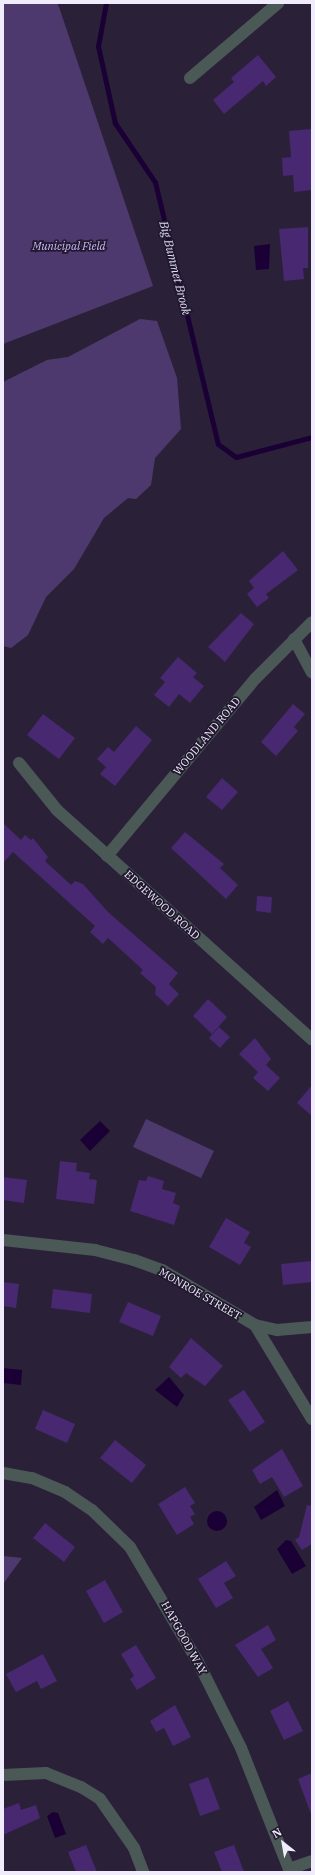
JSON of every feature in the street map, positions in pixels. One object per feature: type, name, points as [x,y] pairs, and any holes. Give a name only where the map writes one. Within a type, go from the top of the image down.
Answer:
[{"type":"street","points":[[190,78],[278,3]]},
{"type":"street","name":"WOODLAND ROAD","points":[[108,856],[256,678],[312,622]]},
{"type":"street","points":[[294,639],[312,673]]},
{"type":"street","name":"EDGEWOOD ROAD","points":[[19,763],[57,810],[312,1040]]},
{"type":"street","name":"MONROE STREET","points":[[3,1240],[95,1250],[134,1260],[162,1270],[255,1325]]},
{"type":"street","points":[[255,1325],[277,1330],[312,1327]]},
{"type":"street","points":[[255,1325],[312,1418]]},
{"type":"street","name":"HAPGOOD WAY","points":[[3,1473],[32,1478],[65,1492],[92,1510],[130,1547],[198,1662],[242,1748],[290,1870]]},
{"type":"street","points":[[3,1775],[46,1773],[81,1787],[100,1799],[134,1848],[143,1872]]},
{"type":"street","points":[[290,1870],[312,1861]]},
{"type":"green space","name":"Municipal Field","points":[[3,3],[57,3],[153,286],[3,344]]},
{"type":"green space","points":[[140,319],[157,321],[177,378],[181,429],[155,458],[151,485],[136,499],[128,498],[104,518],[74,569],[46,597],[28,635],[11,648],[3,646],[3,382],[47,360],[68,357]]},
{"type":"green space","points":[[146,1119],[214,1151],[201,1178],[133,1147]]},
{"type":"green space","points":[[3,1556],[22,1558],[3,1584]]},
{"type":"shaded area","points":[[270,244],[269,269],[256,270],[254,246]]},
{"type":"shaded area","points":[[100,1121],[110,1131],[90,1151],[80,1140]]},
{"type":"shaded area","points":[[3,1368],[22,1370],[21,1385],[3,1383]]},
{"type":"shaded area","points":[[169,1377],[184,1395],[177,1407],[155,1390]]},
{"type":"shaded area","points":[[277,1490],[285,1506],[261,1520],[254,1507]]},
{"type":"shaded area","points":[[217,1511],[224,1514],[227,1521],[224,1528],[217,1531],[210,1528],[207,1521],[210,1514]]},
{"type":"shaded area","points":[[286,1540],[291,1541],[306,1566],[292,1574],[277,1549]]},
{"type":"shaded area","points":[[53,1812],[58,1813],[66,1834],[55,1838],[47,1816]]},
{"type":"building","points":[[258,55],[276,77],[266,86],[263,81],[224,114],[213,100],[234,82],[231,78]]},
{"type":"building","points":[[312,129],[312,190],[294,192],[293,175],[283,176],[282,158],[291,157],[289,131]]},
{"type":"building","points":[[308,227],[308,268],[303,268],[304,279],[284,281],[279,229]]},
{"type":"building","points":[[283,551],[298,570],[266,594],[269,598],[257,607],[247,594],[254,588],[249,581]]},
{"type":"building","points":[[241,613],[254,624],[225,662],[208,647]]},
{"type":"building","points":[[178,657],[197,673],[193,677],[204,686],[190,703],[179,694],[169,707],[154,695],[165,682],[160,678]]},
{"type":"building","points":[[293,704],[305,714],[294,727],[298,731],[276,756],[261,742]]},
{"type":"building","points":[[43,714],[75,738],[59,759],[27,735]]},
{"type":"building","points":[[136,726],[152,740],[115,786],[100,774],[106,767],[97,759],[108,747],[114,752]]},
{"type":"building","points":[[222,778],[238,792],[222,810],[206,797]]},
{"type":"building","points":[[3,823],[21,840],[25,835],[31,840],[33,838],[48,857],[45,861],[71,885],[75,881],[83,884],[108,912],[178,973],[169,984],[179,994],[168,1006],[155,994],[156,987],[140,973],[143,970],[108,938],[103,944],[90,932],[95,926],[13,852],[3,863]]},
{"type":"building","points":[[185,832],[224,864],[220,868],[238,885],[226,899],[171,848]]},
{"type":"building","points":[[257,896],[272,897],[271,913],[256,911]]},
{"type":"building","points":[[208,999],[227,1017],[212,1034],[193,1016]]},
{"type":"building","points":[[219,1027],[230,1037],[220,1048],[209,1038]]},
{"type":"building","points":[[255,1038],[271,1059],[266,1065],[280,1078],[268,1091],[253,1078],[258,1072],[239,1054]]},
{"type":"building","points":[[312,1085],[312,1116],[297,1103]]},
{"type":"building","points":[[60,1161],[77,1163],[76,1171],[90,1173],[89,1179],[97,1180],[94,1204],[56,1199]]},
{"type":"building","points":[[148,1176],[164,1181],[162,1189],[176,1193],[173,1203],[180,1206],[174,1225],[130,1211],[139,1180],[146,1181]]},
{"type":"building","points":[[3,1177],[27,1180],[24,1203],[3,1200]]},
{"type":"building","points":[[226,1218],[250,1232],[244,1243],[251,1247],[240,1265],[209,1247]]},
{"type":"building","points":[[312,1261],[312,1282],[283,1285],[281,1264]]},
{"type":"building","points":[[3,1282],[19,1284],[16,1308],[3,1306]]},
{"type":"building","points":[[53,1289],[92,1294],[90,1313],[51,1308]]},
{"type":"building","points":[[128,1302],[161,1316],[153,1336],[119,1322]]},
{"type":"building","points":[[191,1338],[223,1366],[205,1386],[186,1373],[181,1378],[169,1367]]},
{"type":"building","points":[[244,1390],[265,1422],[250,1432],[228,1400]]},
{"type":"building","points":[[43,1410],[75,1424],[67,1443],[35,1429]]},
{"type":"building","points":[[115,1440],[146,1465],[132,1483],[100,1458]]},
{"type":"building","points":[[282,1449],[303,1486],[284,1497],[272,1477],[260,1484],[252,1470]]},
{"type":"building","points":[[185,1487],[195,1503],[190,1506],[195,1514],[190,1517],[194,1524],[177,1535],[158,1504]]},
{"type":"building","points":[[307,1505],[312,1506],[312,1544],[302,1550],[295,1540],[299,1537]]},
{"type":"building","points":[[45,1523],[75,1547],[64,1562],[33,1538]]},
{"type":"building","points":[[226,1561],[236,1576],[224,1583],[233,1598],[216,1608],[198,1579]]},
{"type":"building","points":[[105,1580],[123,1612],[104,1623],[86,1591]]},
{"type":"building","points":[[268,1625],[276,1640],[261,1649],[273,1668],[258,1677],[235,1645]]},
{"type":"building","points":[[136,1645],[156,1678],[137,1690],[130,1679],[134,1676],[121,1654]]},
{"type":"building","points":[[43,1654],[57,1681],[41,1689],[37,1681],[16,1692],[6,1674]]},
{"type":"building","points":[[288,1701],[303,1731],[284,1740],[270,1711]]},
{"type":"building","points":[[175,1705],[191,1737],[173,1746],[164,1728],[156,1732],[150,1721]]},
{"type":"building","points":[[312,1773],[312,1813],[311,1814],[298,1779]]},
{"type":"building","points":[[208,1777],[220,1809],[200,1816],[189,1784]]},
{"type":"building","points":[[19,1803],[21,1810],[36,1805],[40,1818],[3,1835],[3,1809]]},
{"type":"building","points":[[86,1845],[97,1872],[76,1872],[68,1852]]},
{"type":"building","points":[[234,1845],[244,1872],[222,1872],[214,1852]]},
{"type":"waterway","name":"Big Bummet Brook","points":[[106,3],[98,46],[115,123],[155,182],[218,444],[236,457],[312,437]]}]
